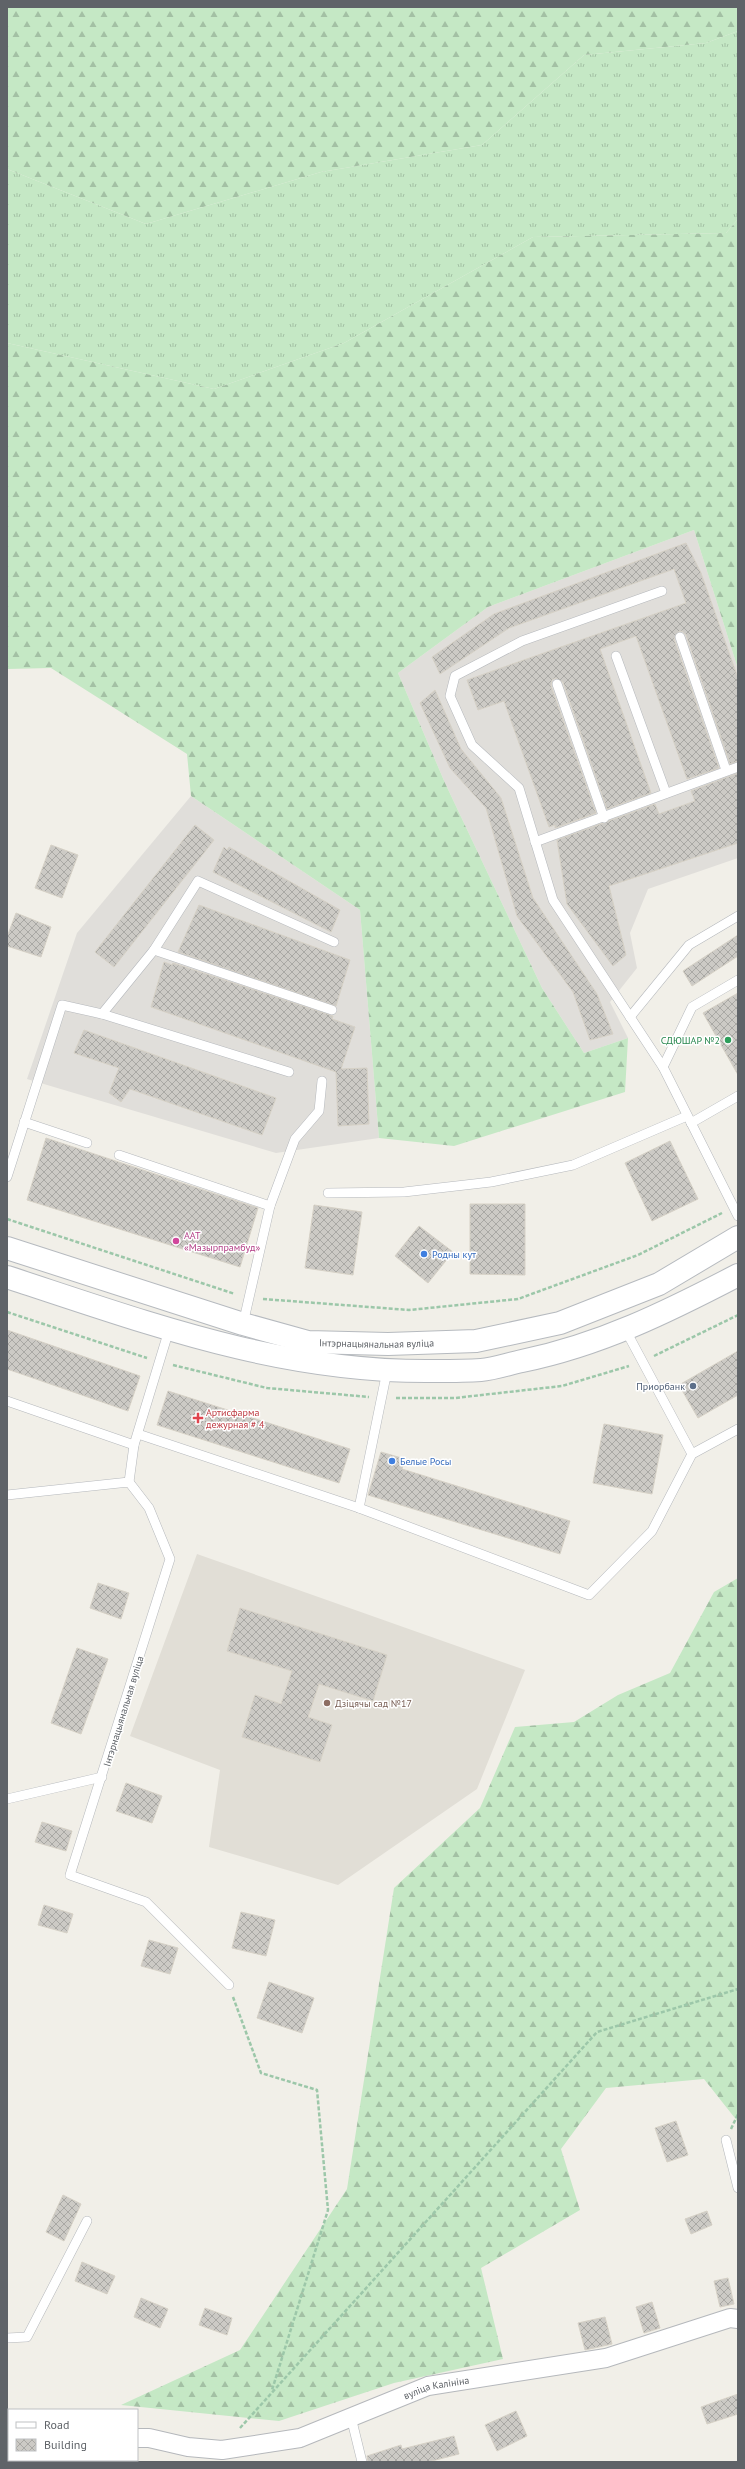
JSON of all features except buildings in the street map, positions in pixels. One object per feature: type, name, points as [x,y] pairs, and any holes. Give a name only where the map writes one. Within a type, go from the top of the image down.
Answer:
[{"type":"main road","name":"Інтэрнацыянальная вуліца","points":[[7,1248],[243,1324],[308,1342],[388,1344],[476,1341],[560,1323],[659,1284],[738,1237]]},
{"type":"main road","points":[[7,1277],[169,1330],[258,1353],[316,1364],[387,1371],[481,1370],[566,1352],[665,1313],[738,1275]]},
{"type":"street","name":"вуліца Калініна","points":[[138,2438],[149,2438],[188,2447],[222,2450],[300,2438],[428,2386],[606,2358],[730,2318],[738,2319]]},
{"type":"lane","points":[[662,591],[522,640],[455,676],[450,696],[472,745],[519,788],[553,900],[663,1067],[738,1216]]},
{"type":"lane","points":[[680,637],[726,770]]},
{"type":"lane","points":[[616,656],[666,793]]},
{"type":"lane","points":[[557,684],[604,818]]},
{"type":"lane","points":[[535,842],[604,818],[726,770],[738,767]]},
{"type":"lane","points":[[102,1014],[154,950],[198,881],[334,942]]},
{"type":"lane","points":[[630,1017],[689,945],[738,916]]},
{"type":"lane","points":[[154,950],[332,1010]]},
{"type":"lane","points":[[663,1067],[692,1007],[738,980]]},
{"type":"lane","points":[[7,1177],[62,1005],[102,1014],[289,1072]]},
{"type":"lane","points":[[243,1324],[270,1206],[295,1139],[319,1111],[322,1081]]},
{"type":"lane","points":[[328,1193],[404,1192],[491,1182],[573,1165],[689,1120],[738,1096]]},
{"type":"lane","points":[[24,1122],[87,1143]]},
{"type":"lane","points":[[119,1155],[270,1206]]},
{"type":"lane","points":[[625,1329],[692,1454]]},
{"type":"lane","points":[[7,1495],[129,1482],[134,1445],[169,1330]]},
{"type":"lane","points":[[359,1508],[387,1371]]},
{"type":"lane","points":[[7,1401],[134,1445]]},
{"type":"lane","points":[[138,1434],[359,1508],[589,1595],[652,1531],[692,1454],[738,1429]]},
{"type":"lane","name":"Інтэрнацыянальная вуліца","points":[[129,1482],[149,1508],[170,1559],[70,1875],[146,1902],[229,1985]]},
{"type":"lane","points":[[7,1799],[102,1777]]},
{"type":"lane","points":[[726,2140],[738,2188]]},
{"type":"lane","points":[[7,2338],[27,2337],[87,2221]]},
{"type":"lane","points":[[351,2417],[362,2462]]},
{"type":"path","points":[[7,1219],[249,1298],[409,1310],[518,1299],[638,1255],[733,1207]]},
{"type":"path","points":[[229,1985],[261,2073],[317,2090],[328,2210],[272,2392]]},
{"type":"path","points":[[222,2450],[272,2392],[597,2032],[738,1989]]},
{"type":"shaded area","points":[[694,530],[738,669],[738,858],[648,889],[630,933],[637,968],[610,1002],[628,1038],[584,1053],[542,988],[445,783],[398,673],[488,607]]},
{"type":"shaded area","points":[[191,796],[360,910],[379,1138],[276,1153],[27,1079],[77,933]]},
{"type":"shaded area","name":"Дзіцячы сад №17","points":[[197,1554],[525,1670],[477,1789],[338,1885],[209,1847],[220,1770],[130,1736]]},
{"type":"green space","points":[[7,7],[738,7],[738,31],[706,43],[584,55],[482,145],[321,172],[146,224],[7,169]]},
{"type":"green space","points":[[738,31],[738,219],[726,233],[533,237],[344,343],[214,389],[7,343],[7,169],[146,224],[321,172],[482,145],[584,55],[706,43]]},
{"type":"green space","points":[[738,219],[738,669],[694,530],[488,607],[398,673],[445,783],[542,988],[584,1053],[628,1038],[625,1092],[454,1146],[379,1138],[360,910],[191,796],[187,754],[51,668],[7,669],[7,343],[214,389],[344,343],[533,237],[726,233]]},
{"type":"green space","points":[[738,1578],[738,2122],[704,2079],[606,2088],[561,2149],[580,2210],[481,2268],[503,2359],[394,2383],[279,2421],[121,2405],[240,2350],[347,2189],[394,1888],[480,1808],[515,1727],[574,1722],[618,1695],[670,1673],[714,1592]]},
{"type":"place","name":"СДЮШАР №2","points":[[728,1040]]},
{"type":"place","name":"ААТ «Мазырпрамбуд»","points":[[176,1241]]},
{"type":"place","name":"Родны кут","points":[[424,1254]]},
{"type":"place","name":"Приорбанк","points":[[693,1386]]},
{"type":"place","name":"Артисфарма дежурная # 4","points":[[198,1418]]},
{"type":"place","name":"Белые Росы","points":[[392,1461]]},
{"type":"place","name":"Дзіцячы сад №17","points":[[327,1703]]}]
